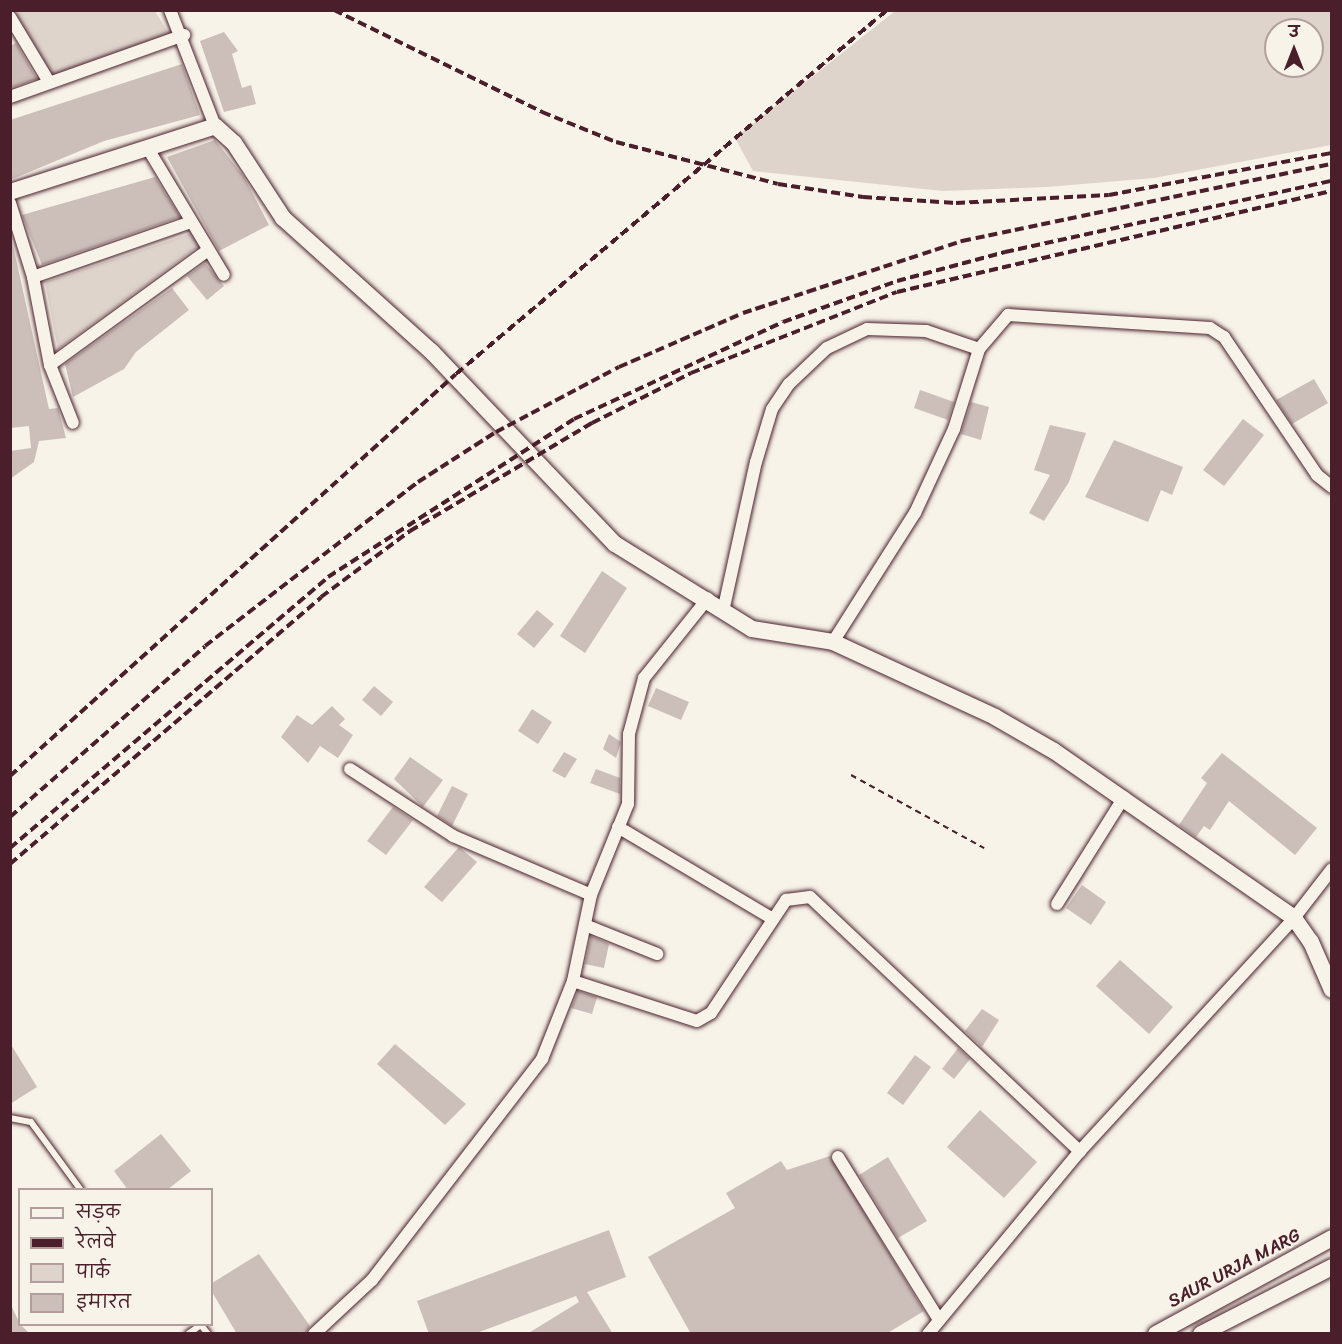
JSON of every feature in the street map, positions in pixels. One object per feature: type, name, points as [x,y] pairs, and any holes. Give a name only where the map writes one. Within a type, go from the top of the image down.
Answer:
[{"type":"street","points":[[170,10],[184,35],[215,126],[239,150],[283,218],[432,352],[615,544],[657,574],[708,598],[765,633],[833,642],[995,717],[1124,797],[1294,918],[1311,942],[1332,990]]},
{"type":"street","points":[[10,17],[49,82]]},
{"type":"street","points":[[10,97],[184,35]]},
{"type":"street","points":[[10,192],[215,126]]},
{"type":"street","points":[[147,147],[224,275]]},
{"type":"street","points":[[10,203],[33,277],[50,365],[73,423]]},
{"type":"street","points":[[33,277],[191,222]]},
{"type":"street","points":[[50,365],[207,250]]},
{"type":"street","points":[[833,642],[928,488],[979,349],[998,322],[1023,313],[1210,328],[1224,337],[1317,475],[1332,487]]},
{"type":"street","points":[[724,607],[756,462],[772,409],[789,384],[827,348],[867,328],[926,331],[979,349]]},
{"type":"street","points":[[314,1334],[372,1280],[507,1110],[542,1059],[573,981],[591,895],[630,792],[629,734],[645,678],[708,598]]},
{"type":"street","points":[[350,769],[453,836],[591,895]]},
{"type":"street","points":[[1057,904],[1124,797]]},
{"type":"street","points":[[618,827],[773,919]]},
{"type":"street","points":[[928,1334],[1080,1151],[1294,918],[1332,869]]},
{"type":"street","points":[[573,981],[697,1021],[711,1013],[773,919],[792,896],[810,897],[1080,1151]]},
{"type":"street","points":[[585,925],[657,954]]},
{"type":"street","points":[[838,1157],[939,1320]]},
{"type":"street","name":"SAUR URJA MARG","points":[[1156,1334],[1332,1238]]},
{"type":"street","points":[[1201,1334],[1332,1267]]},
{"type":"lane","points":[[10,1118],[31,1122],[80,1188]]},
{"type":"path","points":[[851,775],[984,848]]},
{"type":"green space","points":[[14,11],[155,11],[169,34],[54,77]]},
{"type":"green space","points":[[895,11],[1331,11],[1331,145],[1154,178],[1047,187],[943,191],[753,171],[735,138]]},
{"type":"green space","points":[[192,233],[200,245],[58,349],[45,282]]},
{"type":"building","points":[[224,32],[238,51],[232,54],[242,88],[251,85],[256,104],[224,112],[200,41]]},
{"type":"building","points":[[16,43],[37,79],[10,88],[10,46]]},
{"type":"building","points":[[182,64],[200,115],[104,141],[10,180],[10,120]]},
{"type":"building","points":[[215,140],[244,177],[269,225],[219,251],[167,157]]},
{"type":"building","points":[[155,177],[180,217],[42,265],[22,215]]},
{"type":"building","points":[[10,232],[49,409],[58,408],[66,438],[39,441],[34,462],[10,479],[10,451],[31,448],[29,426],[10,428]]},
{"type":"building","points":[[205,263],[224,286],[207,300],[187,276]]},
{"type":"building","points":[[172,288],[189,310],[136,352],[124,369],[73,397],[65,364]]},
{"type":"building","points":[[1314,379],[1328,403],[1292,424],[1276,400]]},
{"type":"building","points":[[920,390],[954,402],[948,420],[914,408]]},
{"type":"building","points":[[971,402],[989,407],[981,440],[961,434]]},
{"type":"building","points":[[1243,419],[1264,435],[1224,486],[1203,470]]},
{"type":"building","points":[[1050,425],[1086,433],[1069,482],[1044,521],[1029,513],[1050,475],[1034,470]]},
{"type":"building","points":[[1114,440],[1183,467],[1172,495],[1161,490],[1148,522],[1085,497]]},
{"type":"building","points":[[602,571],[627,588],[585,653],[560,636]]},
{"type":"building","points":[[537,610],[554,624],[534,648],[517,634]]},
{"type":"building","points":[[374,686],[393,702],[381,716],[362,700]]},
{"type":"building","points":[[656,688],[689,702],[681,720],[648,706]]},
{"type":"building","points":[[332,706],[345,719],[339,725],[353,735],[338,758],[320,746],[308,763],[281,737],[297,715],[312,725]]},
{"type":"building","points":[[532,709],[552,722],[538,744],[518,731]]},
{"type":"building","points":[[609,734],[621,742],[616,758],[603,749]]},
{"type":"building","points":[[564,752],[577,759],[565,778],[552,771]]},
{"type":"building","points":[[1222,753],[1317,828],[1295,855],[1229,801],[1210,830],[1204,826],[1196,837],[1179,825],[1207,783],[1201,778]]},
{"type":"building","points":[[410,757],[443,780],[423,807],[394,779]]},
{"type":"building","points":[[596,769],[620,778],[620,794],[590,783]]},
{"type":"building","points":[[452,786],[468,794],[452,826],[437,816]]},
{"type":"building","points":[[393,807],[413,820],[386,855],[367,841]]},
{"type":"building","points":[[459,847],[477,862],[442,902],[424,887]]},
{"type":"building","points":[[1082,885],[1106,902],[1091,925],[1066,908]]},
{"type":"building","points":[[591,936],[609,944],[604,968],[585,964]]},
{"type":"building","points":[[1120,960],[1173,1007],[1149,1034],[1096,986]]},
{"type":"building","points":[[578,991],[597,997],[592,1014],[571,1008]]},
{"type":"building","points":[[982,1009],[999,1020],[982,1047],[965,1031]]},
{"type":"building","points":[[10,1043],[37,1087],[10,1104]]},
{"type":"building","points":[[395,1044],[466,1104],[445,1125],[377,1064]]},
{"type":"building","points":[[958,1048],[970,1059],[954,1079],[942,1069]]},
{"type":"building","points":[[915,1055],[931,1067],[903,1105],[887,1093]]},
{"type":"building","points":[[980,1110],[1037,1162],[1004,1198],[947,1147]]},
{"type":"building","points":[[161,1134],[191,1171],[170,1188],[127,1188],[114,1171]]},
{"type":"building","points":[[830,1156],[924,1311],[886,1334],[691,1334],[648,1257],[735,1208],[726,1193],[781,1161],[787,1170]]},
{"type":"building","points":[[888,1157],[927,1221],[898,1238],[859,1175]]},
{"type":"building","points":[[609,1230],[626,1277],[587,1292],[613,1334],[527,1334],[579,1302],[576,1296],[474,1334],[429,1334],[417,1301]]},
{"type":"building","points":[[259,1254],[310,1326],[306,1334],[237,1334],[213,1294],[213,1282]]},
{"type":"building","points":[[10,1303],[18,1320],[18,1326],[22,1326],[30,1334],[10,1334]]},
{"type":"railway","points":[[334,10],[542,112],[616,142],[778,184],[863,197],[956,203],[1109,195],[1332,153]]},
{"type":"railway","points":[[10,776],[456,374],[887,10]]},
{"type":"railway","points":[[10,817],[205,646],[418,482],[496,432],[619,367],[743,313],[962,241],[1332,164]]},
{"type":"railway","points":[[10,848],[328,577],[574,419],[783,322],[897,281],[1005,252],[1332,181]]},
{"type":"railway","points":[[10,864],[321,597],[410,531],[592,423],[691,373],[897,292],[1332,191]]}]
